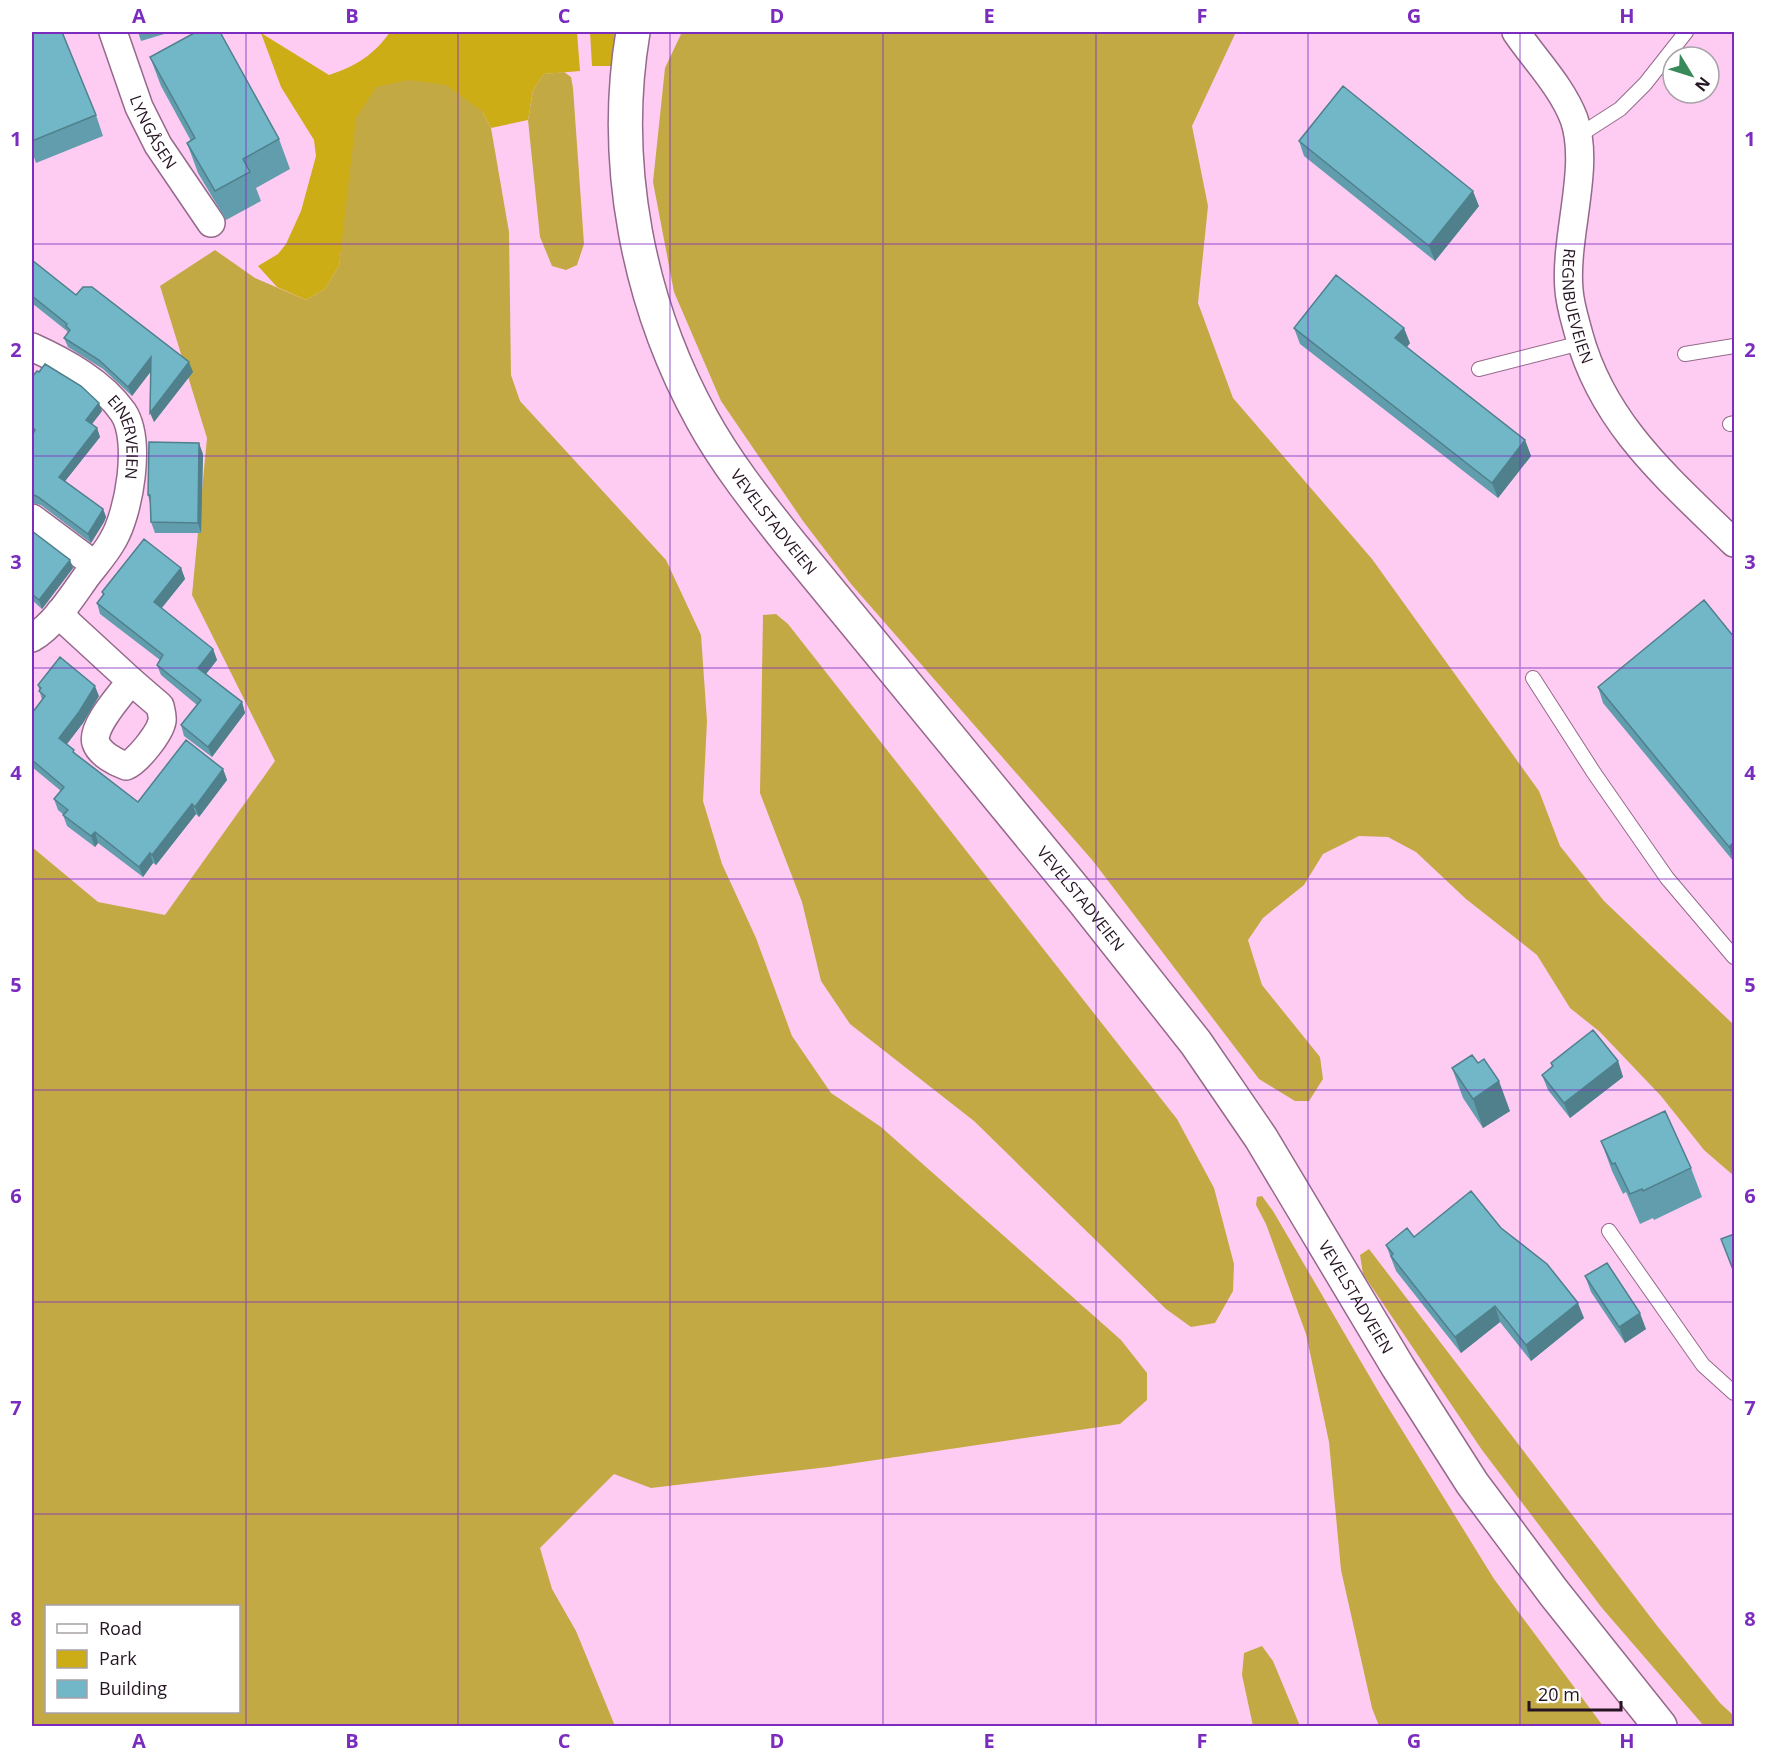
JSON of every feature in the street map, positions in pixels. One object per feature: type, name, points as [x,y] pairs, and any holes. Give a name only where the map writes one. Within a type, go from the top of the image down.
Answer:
[{"type":"main road","name":"VEVELSTADVEIEN","points":[[633,32],[627,82],[627,152],[629,189],[642,263],[668,347],[686,388],[718,446],[776,526],[1083,900],[1196,1043],[1261,1138],[1398,1367],[1472,1483],[1554,1593],[1660,1726]]},
{"type":"street","name":"LYNGÅSEN","points":[[113,32],[139,107],[158,145],[211,223]]},
{"type":"street","name":"REGNBUEVEIEN","points":[[1516,32],[1563,97],[1574,118],[1578,136],[1580,153],[1571,231],[1569,291],[1581,343],[1591,372],[1619,422],[1669,479],[1734,543]]},
{"type":"street","name":"EINERVEIEN","points":[[32,347],[60,359],[104,390],[125,414],[130,435],[133,467],[127,504],[114,540],[60,612],[32,638]]},
{"type":"street","points":[[32,518],[95,565]]},
{"type":"street","points":[[60,612],[69,624],[131,681]]},
{"type":"lane","points":[[1578,136],[1620,109],[1644,84],[1686,32]]},
{"type":"lane","points":[[1479,369],[1581,343]]},
{"type":"lane","points":[[1685,354],[1734,346]]},
{"type":"lane","points":[[1533,678],[1594,773],[1667,878],[1734,957]]},
{"type":"lane","points":[[1609,1231],[1703,1365],[1734,1394]]},
{"type":"green space","points":[[390,32],[577,32],[580,71],[544,74],[533,90],[528,120],[491,128],[482,111],[347,207],[339,266],[325,289],[306,300],[277,287],[258,266],[278,254],[286,244],[301,211],[316,156],[314,140],[281,87],[261,33],[329,75],[364,59]]},
{"type":"green space","points":[[590,32],[615,32],[611,66],[592,66]]},
{"type":"shaded area","points":[[682,32],[1236,32],[1192,126],[1208,206],[1198,303],[1233,398],[1372,559],[1539,791],[1560,846],[1604,901],[1734,1025],[1734,1176],[1704,1150],[1661,1096],[1600,1032],[1570,1008],[1537,955],[1466,899],[1416,852],[1388,837],[1359,836],[1323,854],[1304,885],[1263,918],[1248,940],[1262,985],[1320,1057],[1323,1079],[1309,1101],[1295,1101],[1259,1079],[1093,861],[851,584],[803,521],[721,401],[674,292],[653,182],[665,68]]},
{"type":"shaded area","points":[[564,72],[571,77],[573,88],[584,244],[577,265],[566,270],[552,266],[540,237],[528,120],[533,90],[544,74]]},
{"type":"shaded area","points":[[408,80],[446,85],[482,111],[491,128],[509,232],[511,375],[520,401],[666,560],[701,635],[707,721],[703,801],[722,864],[756,938],[792,1036],[831,1093],[881,1127],[1121,1340],[1147,1373],[1147,1400],[1120,1424],[828,1467],[651,1488],[614,1474],[540,1548],[552,1589],[576,1631],[615,1726],[32,1726],[32,847],[98,902],[165,915],[275,761],[192,595],[207,438],[160,286],[215,250],[255,278],[306,300],[325,289],[339,266],[356,118],[376,87]]},
{"type":"shaded area","points":[[776,614],[788,624],[1177,1119],[1214,1188],[1234,1264],[1233,1291],[1215,1323],[1191,1327],[1166,1309],[974,1121],[850,1024],[821,981],[802,902],[760,793],[763,615]]},
{"type":"shaded area","points":[[1262,1196],[1381,1396],[1494,1579],[1603,1726],[1379,1726],[1372,1708],[1341,1570],[1329,1442],[1306,1334],[1266,1224],[1256,1205],[1257,1197]]},
{"type":"shaded area","points":[[1369,1249],[1658,1627],[1720,1703],[1734,1716],[1734,1726],[1704,1726],[1602,1608],[1482,1450],[1363,1274],[1360,1255]]},
{"type":"shaded area","points":[[1262,1646],[1273,1661],[1300,1726],[1253,1726],[1242,1675],[1244,1653]]},
{"type":"building","points":[[32,32],[62,32],[96,115],[32,141]]},
{"type":"building","points":[[196,32],[220,32],[279,139],[243,159],[250,172],[215,191],[187,143],[195,138],[150,57]]},
{"type":"building","points":[[1343,86],[1473,191],[1429,246],[1299,141]]},
{"type":"building","points":[[32,260],[76,295],[83,287],[92,287],[189,362],[150,413],[151,357],[128,387],[99,360],[64,338],[70,330],[67,324],[32,296]]},
{"type":"building","points":[[1336,275],[1404,328],[1395,338],[1525,440],[1492,483],[1294,328]]},
{"type":"building","points":[[45,364],[81,386],[99,403],[86,420],[97,428],[59,477],[103,509],[88,534],[32,494],[32,436],[35,430],[32,427],[32,377]]},
{"type":"building","points":[[149,442],[199,443],[198,523],[151,522],[150,495],[148,495]]},
{"type":"building","points":[[32,531],[70,560],[39,600],[32,594]]},
{"type":"building","points":[[144,539],[181,568],[154,602],[213,649],[198,668],[242,702],[208,747],[181,725],[201,700],[157,665],[163,655],[97,603],[104,594],[102,592]]},
{"type":"building","points":[[1704,600],[1734,637],[1734,842],[1729,847],[1598,687]]},
{"type":"building","points":[[60,657],[95,686],[59,738],[74,750],[73,752],[138,802],[186,740],[223,769],[195,807],[192,804],[152,855],[150,853],[139,867],[95,832],[91,836],[63,815],[68,810],[54,799],[64,787],[32,760],[32,713],[45,696],[39,691],[41,688],[38,685]]},
{"type":"building","points":[[1593,1030],[1618,1061],[1564,1103],[1542,1075],[1553,1066],[1551,1063]]},
{"type":"building","points":[[1472,1055],[1478,1063],[1484,1059],[1499,1081],[1473,1099],[1452,1068]]},
{"type":"building","points":[[1665,1111],[1691,1168],[1643,1191],[1642,1189],[1630,1194],[1601,1141]]},
{"type":"building","points":[[1471,1191],[1501,1228],[1547,1264],[1578,1303],[1526,1345],[1495,1306],[1455,1337],[1391,1256],[1393,1254],[1386,1245],[1407,1228],[1414,1237]]},
{"type":"building","points":[[1734,1234],[1734,1272],[1721,1239]]},
{"type":"building","points":[[1607,1263],[1640,1313],[1619,1327],[1585,1276]]}]
